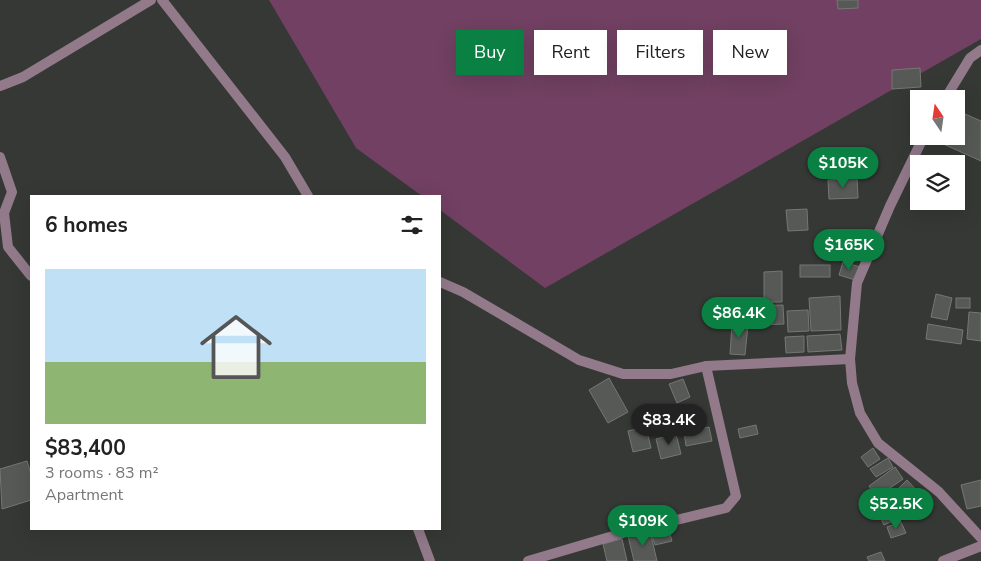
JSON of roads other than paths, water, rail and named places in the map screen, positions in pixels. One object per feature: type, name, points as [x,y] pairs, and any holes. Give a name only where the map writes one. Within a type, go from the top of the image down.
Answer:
[{"type":"street","points":[[0,86],[23,77],[151,0]]},
{"type":"street","points":[[162,0],[285,157],[307,195]]},
{"type":"street","points":[[950,90],[970,58],[981,50]]},
{"type":"street","points":[[920,145],[890,206],[857,283],[850,359],[852,384],[860,413],[878,443],[939,492],[981,538]]},
{"type":"street","points":[[0,157],[12,192],[4,213],[8,247],[30,275]]},
{"type":"street","points":[[441,282],[463,292],[579,360],[623,374],[671,374],[706,366],[850,359]]},
{"type":"street","points":[[528,561],[624,533],[726,508],[736,496],[706,366]]},
{"type":"street","points":[[418,530],[430,561]]},
{"type":"street","points":[[944,561],[981,546]]}]
